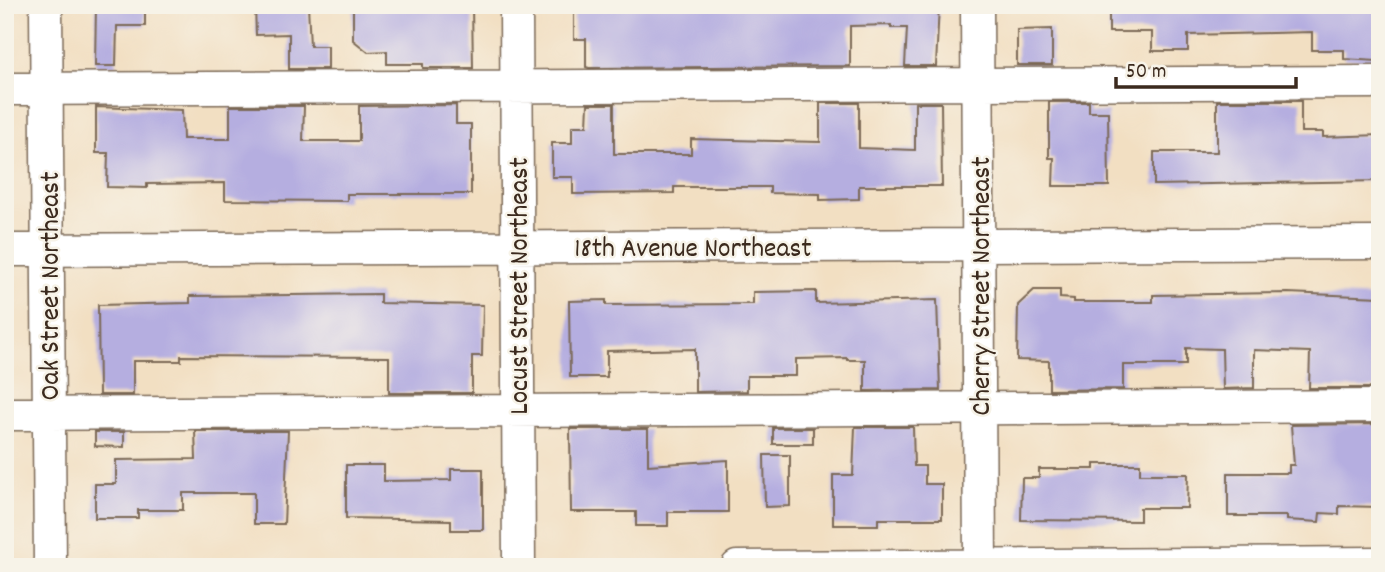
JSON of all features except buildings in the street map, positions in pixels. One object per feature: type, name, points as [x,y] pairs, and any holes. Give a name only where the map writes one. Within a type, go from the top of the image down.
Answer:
[{"type":"street","name":"Oak Street Northeast","points":[[46,5],[50,567]]},
{"type":"street","name":"Locust Street Northeast","points":[[516,5],[519,567]]},
{"type":"street","name":"Cherry Street Northeast","points":[[977,5],[980,566]]},
{"type":"street","points":[[5,89],[1380,82]]},
{"type":"street","name":"18th Avenue Northeast","points":[[5,250],[1380,243]]},
{"type":"street","points":[[5,414],[1380,406]]},
{"type":"street","points":[[737,567],[1380,563]]}]
